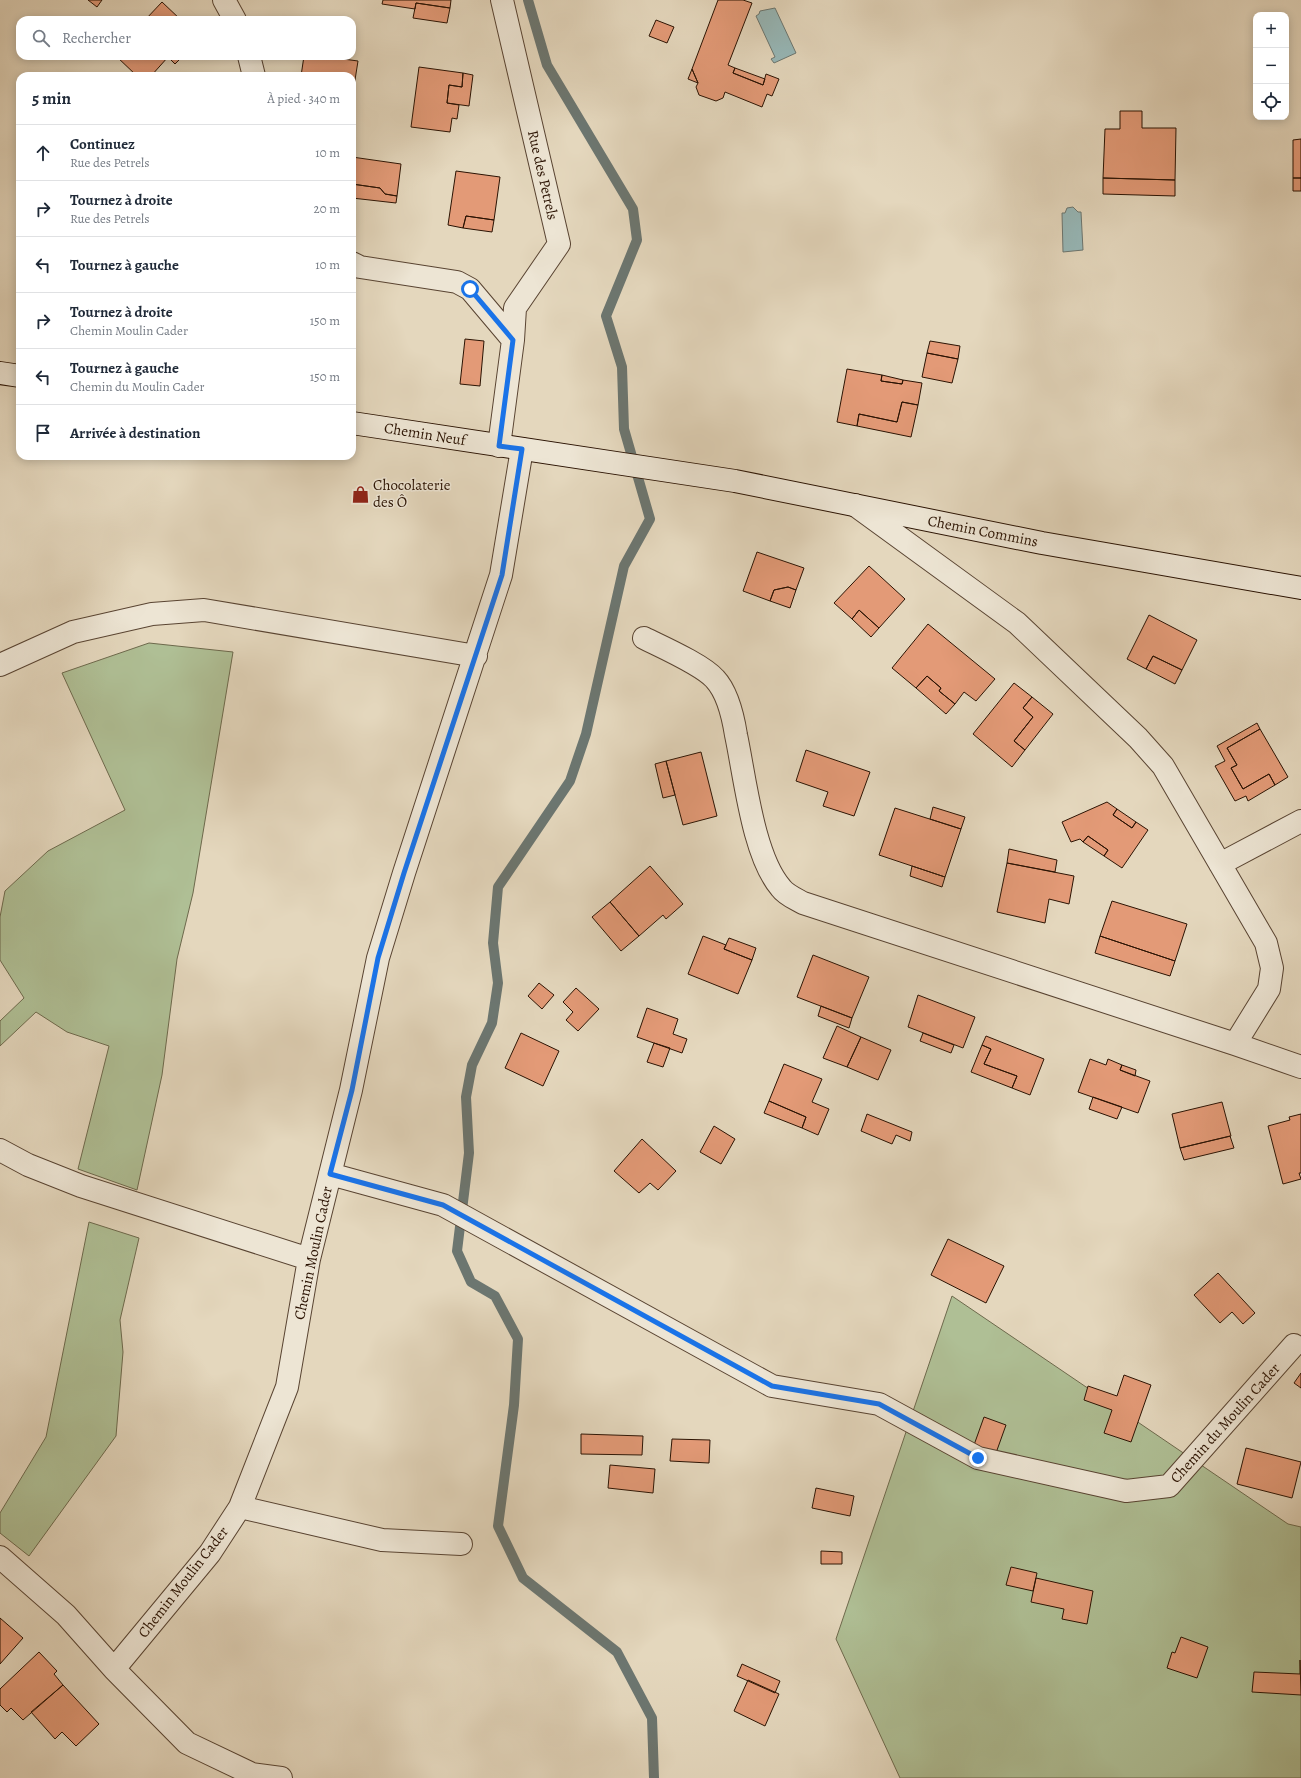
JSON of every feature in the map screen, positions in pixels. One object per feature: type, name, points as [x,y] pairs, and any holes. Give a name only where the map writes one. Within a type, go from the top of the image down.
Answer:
[{"type":"street","points":[[224,0],[233,16]]},
{"type":"street","name":"Rue des Petrels","points":[[499,446],[513,340],[515,308],[559,244],[502,0]]},
{"type":"street","points":[[250,60],[253,72]]},
{"type":"street","points":[[356,266],[457,282],[470,289],[513,340]]},
{"type":"street","points":[[0,373],[16,375]]},
{"type":"street","name":"Chemin Neuf","points":[[356,424],[522,449]]},
{"type":"street","name":"Chemin Commins","points":[[522,449],[735,480],[1042,542],[1301,588]]},
{"type":"street","name":"Chemin Moulin Cader","points":[[114,1669],[210,1553],[240,1507],[287,1387],[309,1259],[352,1090],[378,958],[404,873],[502,575],[522,449]]},
{"type":"street","points":[[855,505],[1016,622],[1138,738],[1163,766],[1266,943],[1272,968],[1269,990],[1235,1044]]},
{"type":"street","points":[[0,665],[73,632],[152,614],[204,610],[476,656]]},
{"type":"street","points":[[644,638],[706,671],[715,678],[724,692],[733,719],[755,831],[770,873],[781,890],[804,903],[1235,1044],[1301,1068]]},
{"type":"street","points":[[1220,864],[1301,821]]},
{"type":"street","points":[[0,1150],[28,1165],[81,1186],[309,1259]]},
{"type":"street","name":"Chemin du Moulin Cader","points":[[330,1174],[443,1205],[772,1386],[879,1404],[978,1458],[1126,1491],[1169,1486],[1294,1345]]},
{"type":"street","points":[[240,1507],[382,1540],[461,1544]]},
{"type":"street","points":[[0,1557],[66,1615],[114,1669],[187,1743],[252,1774],[282,1778]]},
{"type":"green space","points":[[149,643],[233,652],[193,893],[177,959],[162,1075],[137,1190],[78,1169],[109,1046],[67,1032],[36,1012],[0,1046],[0,1021],[24,998],[0,960],[0,917],[5,891],[48,851],[125,810],[62,673]]},
{"type":"green space","points":[[89,1222],[139,1238],[120,1320],[123,1352],[116,1436],[29,1556],[0,1533],[0,1513],[46,1437]]},
{"type":"green space","points":[[952,1296],[1288,1524],[1301,1527],[1301,1778],[900,1778],[836,1639]]},
{"type":"water","points":[[775,8],[796,53],[774,63],[771,59],[775,57],[756,16],[760,11]]},
{"type":"water","points":[[1073,207],[1078,212],[1081,212],[1083,250],[1063,252],[1062,213],[1065,213],[1067,208]]},
{"type":"building","points":[[88,0],[102,0],[97,7]]},
{"type":"building","points":[[383,0],[451,0],[450,8],[416,3],[415,9],[382,4]]},
{"type":"building","points":[[718,0],[743,0],[752,3],[728,65],[735,68],[733,73],[763,85],[766,74],[779,79],[772,96],[767,94],[762,107],[725,92],[723,98],[716,101],[699,95],[696,87],[698,83],[692,69]]},
{"type":"building","points":[[162,2],[177,16],[149,16]]},
{"type":"building","points":[[416,3],[450,8],[447,23],[413,18]]},
{"type":"building","points":[[656,20],[674,27],[667,43],[649,36]]},
{"type":"building","points":[[120,60],[165,60],[155,72],[133,72]]},
{"type":"building","points":[[171,60],[179,60],[175,64]]},
{"type":"building","points":[[303,60],[358,61],[356,74],[356,72],[302,72]]},
{"type":"building","points":[[419,67],[463,73],[462,87],[449,85],[447,103],[459,105],[457,119],[452,118],[450,132],[411,127]]},
{"type":"building","points":[[735,68],[765,79],[763,85],[733,73]]},
{"type":"building","points":[[692,69],[698,83],[688,79]]},
{"type":"building","points":[[463,73],[473,75],[469,106],[447,103],[449,85],[462,87]]},
{"type":"building","points":[[1120,111],[1142,111],[1142,128],[1176,128],[1175,180],[1103,178],[1105,129],[1120,129]]},
{"type":"building","points":[[1301,139],[1301,178],[1293,178],[1293,140]]},
{"type":"building","points":[[356,158],[401,164],[397,196],[385,194],[380,188],[356,185]]},
{"type":"building","points":[[456,171],[500,177],[494,220],[466,216],[463,228],[448,225]]},
{"type":"building","points":[[1103,178],[1175,180],[1175,196],[1103,194]]},
{"type":"building","points":[[1293,178],[1301,178],[1301,191],[1293,191]]},
{"type":"building","points":[[356,185],[380,188],[385,194],[397,196],[396,203],[356,198]]},
{"type":"building","points":[[466,216],[494,220],[492,232],[463,228]]},
{"type":"building","points":[[465,339],[484,341],[480,386],[460,384]]},
{"type":"building","points":[[930,341],[960,346],[958,359],[927,353]]},
{"type":"building","points":[[927,353],[958,359],[952,383],[922,377]]},
{"type":"building","points":[[847,369],[882,375],[881,381],[902,384],[903,380],[922,383],[918,405],[902,402],[897,422],[859,414],[857,426],[837,422]]},
{"type":"building","points":[[882,375],[903,380],[902,384],[881,381]]},
{"type":"building","points":[[902,402],[918,405],[911,437],[857,426],[859,414],[897,422]]},
{"type":"building","points":[[757,552],[804,568],[796,590],[788,587],[774,590],[770,601],[743,591]]},
{"type":"building","points":[[869,566],[905,599],[879,628],[859,610],[852,619],[834,603]]},
{"type":"building","points":[[788,587],[796,590],[790,608],[770,601],[774,590]]},
{"type":"building","points":[[859,610],[879,628],[871,637],[852,619]]},
{"type":"building","points":[[1149,615],[1197,640],[1182,670],[1153,656],[1146,669],[1127,659]]},
{"type":"building","points":[[928,624],[995,679],[976,701],[964,692],[955,704],[939,691],[941,688],[927,676],[916,688],[892,668]]},
{"type":"building","points":[[1153,656],[1182,670],[1175,684],[1146,669]]},
{"type":"building","points":[[927,676],[941,688],[939,691],[955,704],[946,714],[916,688]]},
{"type":"building","points":[[1014,683],[1032,697],[1023,708],[1033,717],[1014,741],[1025,750],[1012,767],[973,734]]},
{"type":"building","points":[[1032,697],[1053,714],[1025,750],[1014,741],[1033,717],[1023,708]]},
{"type":"building","points":[[1257,723],[1260,729],[1227,748],[1237,765],[1231,768],[1243,789],[1269,774],[1275,785],[1248,801],[1246,796],[1235,801],[1215,766],[1225,761],[1217,746]]},
{"type":"building","points":[[1260,729],[1288,777],[1275,785],[1269,774],[1243,789],[1231,768],[1237,765],[1227,748]]},
{"type":"building","points":[[806,750],[870,772],[854,816],[823,806],[828,792],[796,781]]},
{"type":"building","points":[[701,752],[717,816],[683,825],[666,761]]},
{"type":"building","points":[[666,761],[675,795],[663,798],[655,764]]},
{"type":"building","points":[[1107,802],[1117,809],[1113,815],[1132,828],[1136,822],[1148,830],[1122,868],[1104,856],[1108,850],[1088,836],[1083,842],[1080,839],[1071,842],[1062,822]]},
{"type":"building","points":[[933,807],[965,817],[961,829],[930,819]]},
{"type":"building","points":[[895,808],[961,829],[945,877],[879,855]]},
{"type":"building","points":[[1117,809],[1136,822],[1132,828],[1113,815]]},
{"type":"building","points":[[1088,836],[1108,850],[1104,856],[1083,842]]},
{"type":"building","points":[[1009,849],[1057,860],[1055,872],[1007,863]]},
{"type":"building","points":[[1007,863],[1074,876],[1069,904],[1049,899],[1045,923],[997,912]]},
{"type":"building","points":[[650,866],[683,904],[666,919],[663,915],[639,936],[610,902]]},
{"type":"building","points":[[912,866],[945,877],[942,887],[910,876]]},
{"type":"building","points":[[1112,901],[1187,924],[1175,961],[1100,936]]},
{"type":"building","points":[[610,902],[639,936],[621,951],[592,917]]},
{"type":"building","points":[[703,936],[726,945],[724,949],[752,960],[738,994],[688,974]]},
{"type":"building","points":[[1100,936],[1175,961],[1170,976],[1095,953]]},
{"type":"building","points":[[729,938],[756,948],[752,960],[724,949]]},
{"type":"building","points":[[813,955],[869,977],[852,1018],[797,997]]},
{"type":"building","points":[[539,983],[554,995],[542,1009],[528,996]]},
{"type":"building","points":[[576,988],[599,1009],[578,1031],[566,1020],[573,1012],[563,1002]]},
{"type":"building","points":[[918,995],[975,1017],[963,1048],[908,1027]]},
{"type":"building","points":[[821,1006],[852,1018],[849,1028],[818,1016]]},
{"type":"building","points":[[647,1008],[678,1019],[673,1034],[687,1039],[682,1053],[637,1037]]},
{"type":"building","points":[[837,1026],[861,1037],[847,1067],[823,1058]]},
{"type":"building","points":[[521,1033],[559,1051],[543,1086],[505,1068]]},
{"type":"building","points":[[923,1033],[954,1045],[951,1053],[920,1041]]},
{"type":"building","points":[[986,1036],[1044,1059],[1030,1095],[1012,1088],[1017,1076],[984,1064],[991,1049],[982,1045]]},
{"type":"building","points":[[861,1037],[891,1050],[878,1080],[847,1067]]},
{"type":"building","points":[[654,1043],[670,1048],[663,1067],[647,1062]]},
{"type":"building","points":[[982,1045],[991,1049],[984,1064],[1017,1076],[1012,1088],[971,1072]]},
{"type":"building","points":[[1090,1059],[1106,1065],[1108,1059],[1122,1065],[1120,1070],[1150,1081],[1138,1113],[1078,1092]]},
{"type":"building","points":[[784,1064],[822,1079],[812,1102],[829,1109],[818,1135],[802,1128],[806,1117],[769,1101]]},
{"type":"building","points":[[1122,1065],[1136,1070],[1135,1076],[1120,1070]]},
{"type":"building","points":[[1093,1097],[1122,1107],[1117,1119],[1089,1109]]},
{"type":"building","points":[[769,1101],[806,1117],[802,1128],[764,1113]]},
{"type":"building","points":[[1222,1102],[1231,1136],[1180,1148],[1172,1114]]},
{"type":"building","points":[[867,1114],[912,1132],[910,1141],[896,1135],[892,1144],[861,1131]]},
{"type":"building","points":[[1301,1114],[1301,1173],[1299,1173],[1301,1179],[1283,1184],[1268,1126],[1290,1120],[1289,1117]]},
{"type":"building","points":[[714,1126],[735,1139],[721,1164],[700,1152]]},
{"type":"building","points":[[1230,1136],[1234,1148],[1184,1160],[1180,1148]]},
{"type":"building","points":[[642,1139],[676,1171],[658,1190],[650,1183],[639,1193],[614,1171]]},
{"type":"building","points":[[948,1239],[1004,1266],[986,1303],[931,1275]]},
{"type":"building","points":[[1218,1273],[1255,1313],[1243,1324],[1232,1312],[1220,1323],[1194,1295]]},
{"type":"building","points":[[1301,1373],[1301,1388],[1294,1383]]},
{"type":"building","points":[[1124,1375],[1151,1385],[1131,1442],[1104,1433],[1112,1410],[1084,1400],[1088,1386],[1117,1396]]},
{"type":"building","points":[[984,1417],[1006,1425],[996,1453],[974,1445]]},
{"type":"building","points":[[581,1434],[643,1436],[642,1455],[581,1454]]},
{"type":"building","points":[[672,1439],[710,1440],[709,1463],[670,1461]]},
{"type":"building","points":[[1246,1448],[1301,1462],[1292,1498],[1237,1484]]},
{"type":"building","points":[[610,1465],[655,1469],[653,1493],[608,1488]]},
{"type":"building","points":[[816,1488],[854,1496],[850,1516],[812,1508]]},
{"type":"building","points":[[821,1551],[842,1552],[842,1564],[821,1564]]},
{"type":"building","points":[[1011,1567],[1037,1573],[1033,1591],[1006,1585]]},
{"type":"building","points":[[1036,1578],[1093,1591],[1087,1624],[1062,1619],[1064,1609],[1031,1602]]},
{"type":"building","points":[[0,1618],[23,1638],[0,1664]]},
{"type":"building","points":[[1181,1637],[1208,1647],[1197,1678],[1167,1668],[1172,1652],[1175,1653]]},
{"type":"building","points":[[39,1652],[57,1671],[54,1674],[63,1685],[23,1720],[11,1708],[7,1712],[0,1705],[0,1689]]},
{"type":"building","points":[[1300,1660],[1301,1695],[1252,1692],[1254,1672],[1300,1674]]},
{"type":"building","points":[[742,1664],[780,1681],[775,1693],[737,1676]]},
{"type":"building","points":[[748,1680],[779,1694],[765,1726],[734,1711]]},
{"type":"building","points":[[63,1685],[99,1724],[76,1746],[62,1732],[55,1739],[31,1712]]},
{"type":"waterway","points":[[528,0],[547,65],[633,209],[637,240],[606,316],[622,367],[624,429],[650,519],[624,566],[586,734],[570,781],[498,887],[493,943],[498,983],[492,1023],[472,1065],[466,1097],[469,1153],[457,1251],[471,1282],[495,1296],[518,1339],[514,1405],[498,1526],[523,1578],[617,1652],[652,1718],[654,1778]]},
{"type":"place","name":"Chocolaterie des Ô","points":[[360,494]]},
{"type":"route","points":[[470,289],[513,340],[499,446],[522,449],[518,480],[502,575],[404,873],[378,958],[352,1090],[330,1174],[443,1205],[772,1386],[879,1404],[978,1458]]}]
